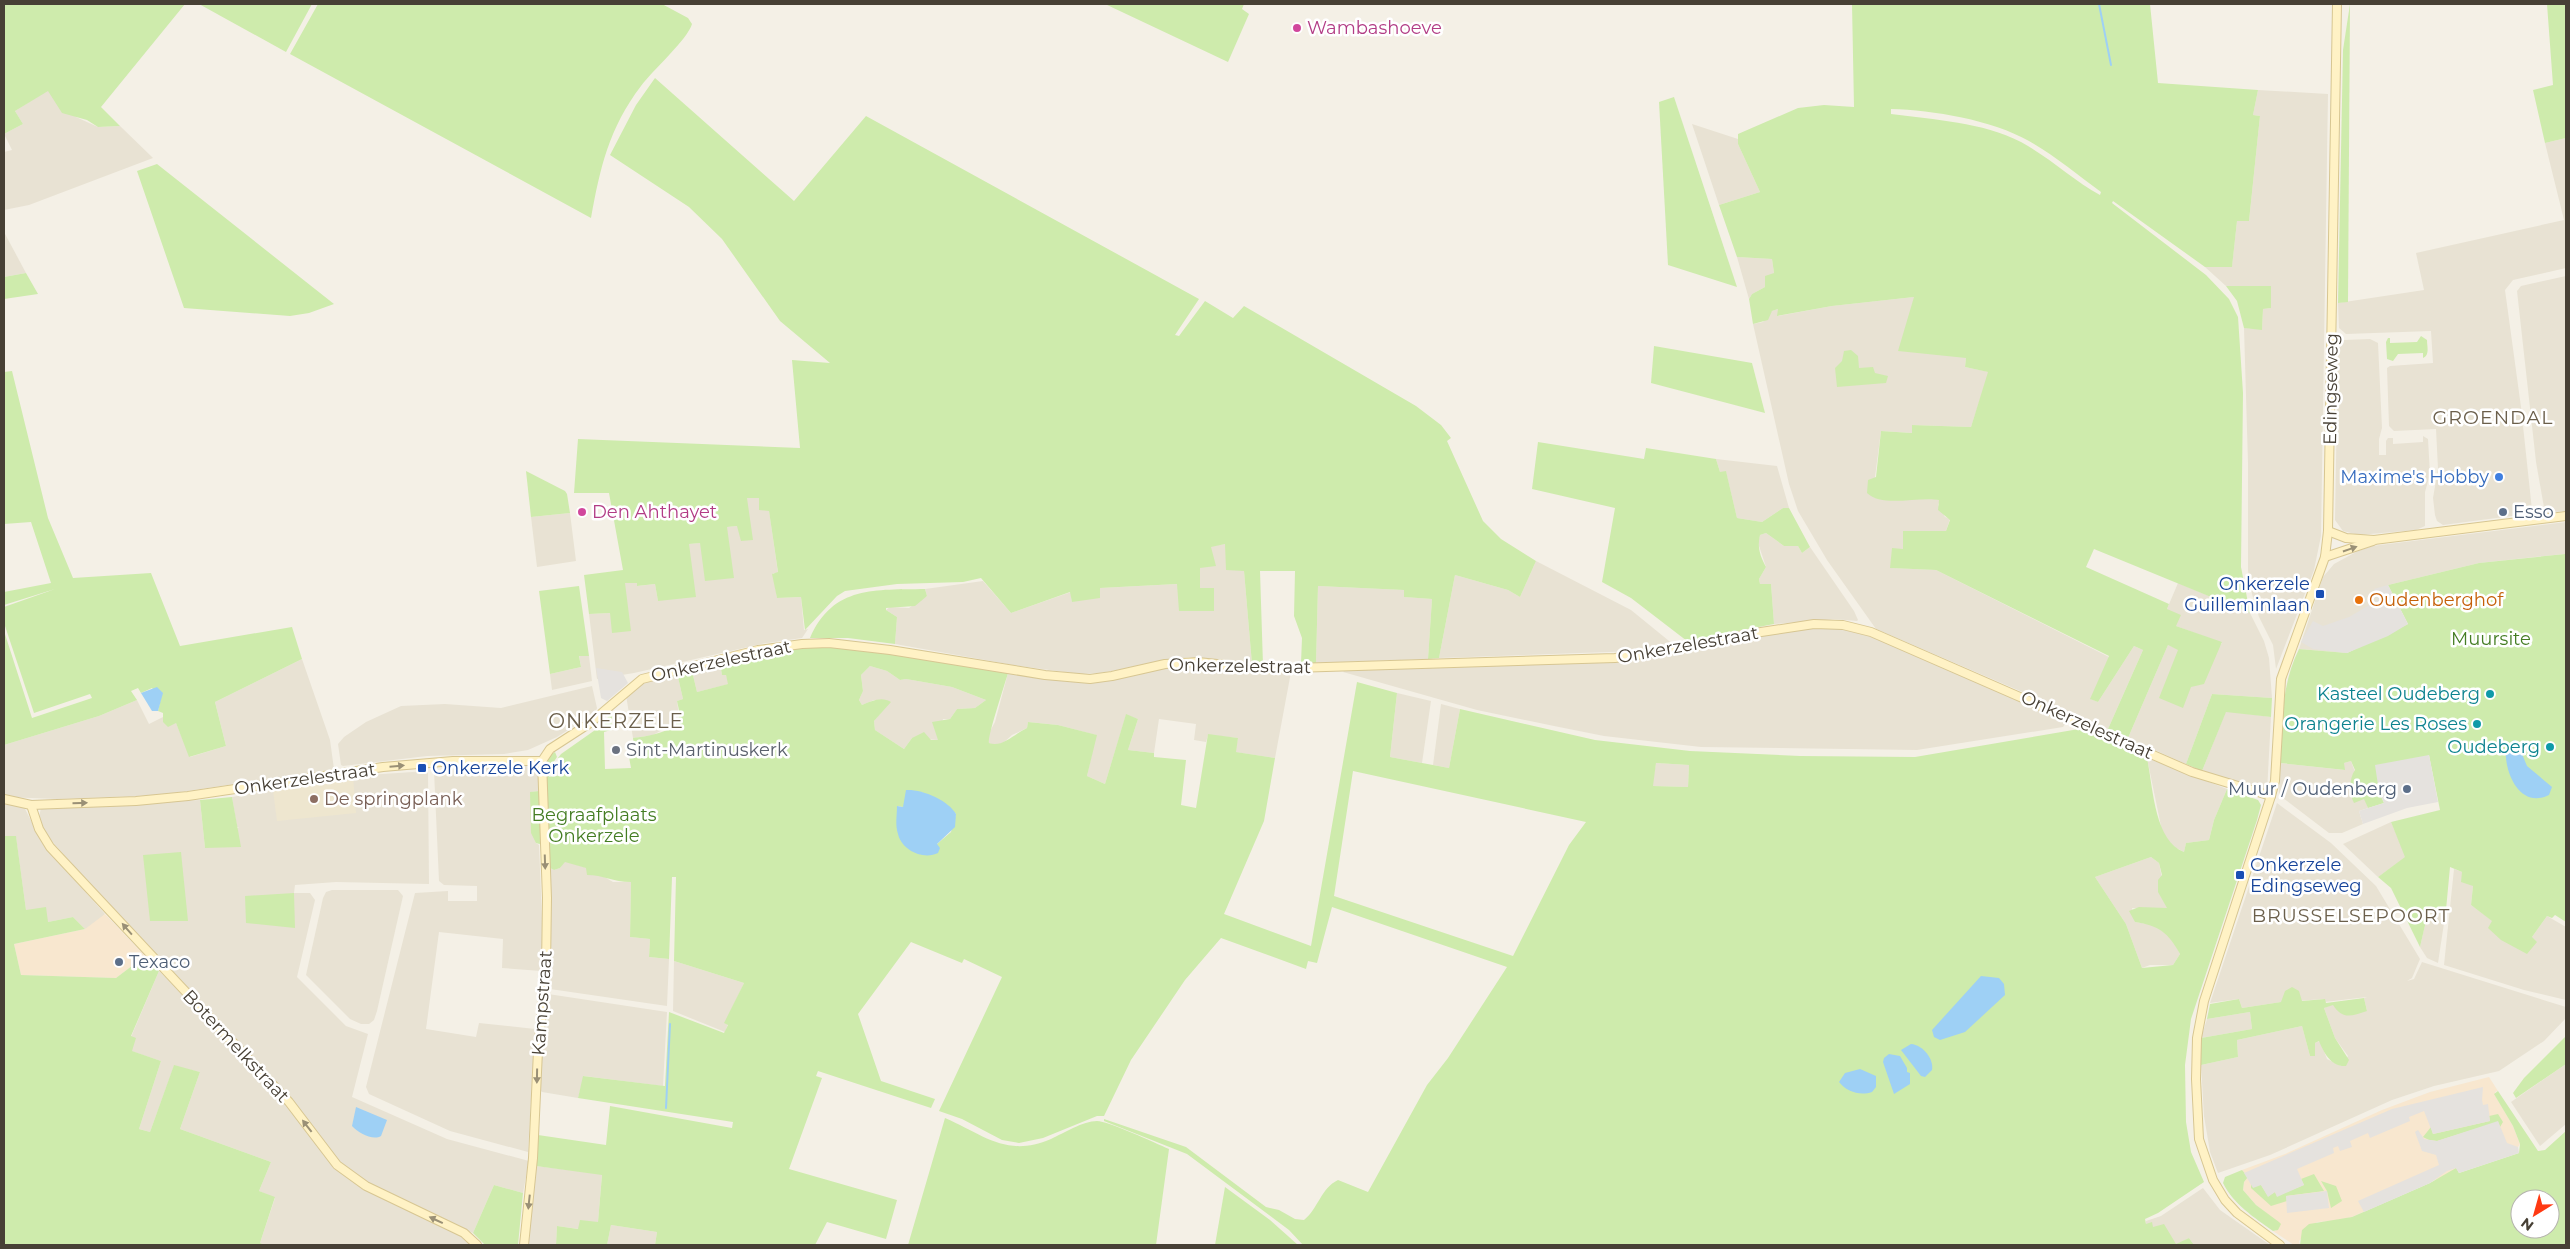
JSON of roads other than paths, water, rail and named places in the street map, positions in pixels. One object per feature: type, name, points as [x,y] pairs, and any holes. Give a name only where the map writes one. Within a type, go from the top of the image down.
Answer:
[{"type":"street","name":"Edingseweg","points":[[2280,1245],[2237,1213],[2225,1200],[2212,1180],[2199,1139],[2196,1080],[2197,1038],[2204,1001],[2271,796],[2274,781],[2280,681],[2325,557],[2328,531],[2337,4]]},
{"type":"street","points":[[2328,531],[2346,538],[2374,540],[2566,516]]},
{"type":"street","points":[[2325,557],[2374,540]]},
{"type":"street","name":"Onkerzelestraat","points":[[4,799],[31,804],[167,798],[383,767],[440,762],[542,761],[550,749],[596,718],[642,679],[758,650],[802,644],[829,644],[890,650],[1045,676],[1090,679],[1165,664],[1198,662],[1264,669],[1615,658],[1686,648],[1748,634],[1814,624],[1843,625],[1871,632],[2192,772],[2271,796]]},
{"type":"street","name":"Kampstraat","points":[[524,1245],[532,1167],[538,1051],[546,968],[547,898],[542,761]]},
{"type":"street","name":"Botermelkstraat","points":[[31,804],[39,828],[50,847],[289,1102],[338,1165],[366,1186],[459,1230],[477,1245]]},
{"type":"water","points":[[157,687],[163,693],[158,711],[152,711],[141,693]]},
{"type":"water","points":[[2514,740],[2517,742],[2527,766],[2552,787],[2549,795],[2538,798],[2529,797],[2515,785],[2510,776],[2506,756],[2506,746]]},
{"type":"water","points":[[906,790],[919,791],[934,796],[947,804],[956,814],[955,827],[937,844],[940,848],[938,853],[920,855],[909,849],[900,840],[897,827],[897,806],[903,807]]},
{"type":"water","points":[[1981,976],[1999,978],[2004,984],[2005,995],[1965,1032],[1940,1040],[1934,1037],[1932,1030]]},
{"type":"water","points":[[1911,1044],[1920,1047],[1927,1053],[1931,1061],[1932,1070],[1925,1077],[1921,1076],[1901,1050]]},
{"type":"water","points":[[1889,1054],[1900,1056],[1907,1068],[1907,1072],[1910,1073],[1910,1084],[1894,1094],[1883,1062],[1884,1058]]},
{"type":"water","points":[[1860,1069],[1876,1076],[1876,1087],[1872,1092],[1863,1094],[1854,1092],[1839,1082],[1845,1073]]},
{"type":"water","points":[[356,1107],[387,1120],[381,1136],[374,1138],[366,1136],[352,1126]]},
{"type":"waterway","points":[[2099,4],[2111,65]]},
{"type":"waterway","points":[[666,1108],[670,1024]]},
{"type":"place","name":"Wambashoeve","points":[[1297,28]]},
{"type":"place","name":"Maxime's Hobby","points":[[2499,477]]},
{"type":"place","name":"Den Ahthayet","points":[[582,512]]},
{"type":"place","name":"Esso","points":[[2503,512]]},
{"type":"place","name":"Onkerzele Guilleminlaan","points":[[2320,594]]},
{"type":"place","name":"Oudenberghof","points":[[2359,600]]},
{"type":"place","name":"Kasteel Oudeberg","points":[[2490,694]]},
{"type":"place","name":"Orangerie Les Roses","points":[[2477,724]]},
{"type":"place","name":"Oudeberg","points":[[2550,747]]},
{"type":"place","name":"Sint-Martinuskerk","points":[[616,750]]},
{"type":"place","name":"Onkerzele Kerk","points":[[422,768]]},
{"type":"place","name":"Muur / Oudenberg","points":[[2407,789]]},
{"type":"place","name":"De springplank","points":[[314,799]]},
{"type":"place","name":"Onkerzele Edingseweg","points":[[2240,875]]},
{"type":"place","name":"Texaco","points":[[119,962]]},
{"type":"district","name":"GROENDAL","points":[[2493,417]]},
{"type":"district","name":"ONKERZELE","points":[[616,721]]},
{"type":"district","name":"BRUSSELSEPOORT","points":[[2351,915]]},
{"type":"park label","name":"Muursite","points":[[2491,639]]},
{"type":"park label","name":"Begraafplaats Onkerzele","points":[[594,825]]}]
